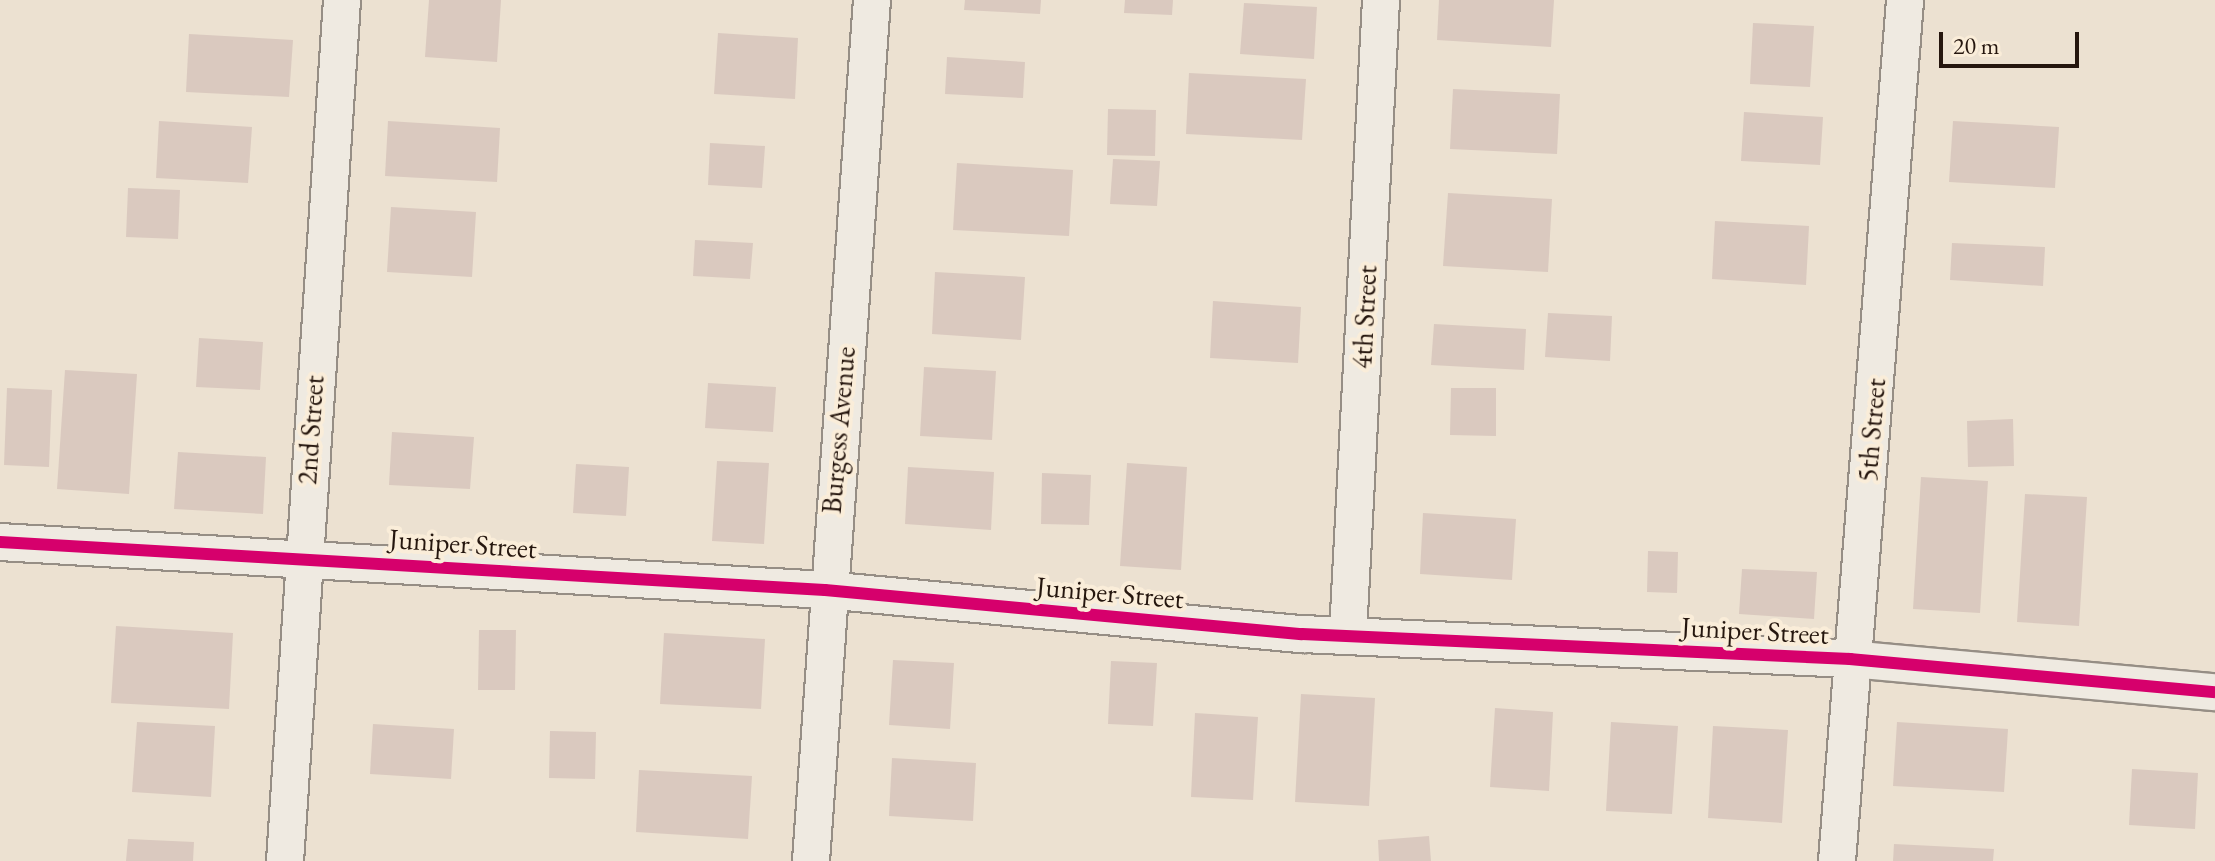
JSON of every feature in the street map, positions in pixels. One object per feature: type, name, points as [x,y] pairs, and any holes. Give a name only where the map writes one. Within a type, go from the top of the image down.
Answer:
[{"type":"street","name":"2nd Street","points":[[285,861],[302,555],[342,0]]},
{"type":"street","name":"Burgess Avenue","points":[[811,861],[825,590],[872,0]]},
{"type":"street","name":"4th Street","points":[[1348,634],[1381,0]]},
{"type":"street","name":"5th Street","points":[[1837,861],[1850,659],[1905,0]]},
{"type":"street","name":"Juniper Street","points":[[0,542],[302,555],[825,590],[1348,634],[1850,659],[2215,692]]},
{"type":"building","points":[[429,0],[501,0],[497,62],[425,57]]},
{"type":"building","points":[[965,0],[1041,0],[1040,14],[964,10]]},
{"type":"building","points":[[1125,0],[1173,0],[1172,15],[1124,13]]},
{"type":"building","points":[[1439,0],[1554,0],[1551,47],[1437,40]]},
{"type":"building","points":[[1244,3],[1317,7],[1314,59],[1240,54]]},
{"type":"building","points":[[1753,23],[1814,26],[1810,87],[1750,84]]},
{"type":"building","points":[[718,33],[798,38],[795,99],[714,94]]},
{"type":"building","points":[[189,34],[293,40],[289,97],[186,92]]},
{"type":"building","points":[[947,57],[1025,62],[1023,98],[945,94]]},
{"type":"building","points":[[1189,73],[1306,79],[1302,140],[1186,134]]},
{"type":"building","points":[[1453,89],[1560,94],[1557,154],[1450,149]]},
{"type":"building","points":[[1108,109],[1156,110],[1155,156],[1107,155]]},
{"type":"building","points":[[1744,112],[1823,117],[1820,165],[1741,161]]},
{"type":"building","points":[[159,121],[252,127],[248,183],[156,178]]},
{"type":"building","points":[[388,121],[500,128],[497,182],[385,176]]},
{"type":"building","points":[[1953,121],[2059,127],[2055,188],[1949,182]]},
{"type":"building","points":[[710,143],[765,146],[762,188],[708,185]]},
{"type":"building","points":[[1113,159],[1160,161],[1157,206],[1110,204]]},
{"type":"building","points":[[957,163],[1073,170],[1069,236],[953,230]]},
{"type":"building","points":[[128,188],[180,190],[178,239],[126,237]]},
{"type":"building","points":[[1448,193],[1552,199],[1548,272],[1443,266]]},
{"type":"building","points":[[391,207],[476,212],[472,277],[387,272]]},
{"type":"building","points":[[1715,221],[1809,226],[1806,285],[1712,279]]},
{"type":"building","points":[[695,240],[753,243],[750,279],[693,276]]},
{"type":"building","points":[[1952,243],[2045,247],[2043,286],[1950,280]]},
{"type":"building","points":[[935,272],[1025,277],[1021,340],[932,334]]},
{"type":"building","points":[[1213,301],[1301,307],[1298,363],[1210,358]]},
{"type":"building","points":[[1548,313],[1612,316],[1610,361],[1545,357]]},
{"type":"building","points":[[1434,324],[1526,329],[1524,370],[1431,365]]},
{"type":"building","points":[[199,338],[263,342],[260,390],[196,387]]},
{"type":"building","points":[[924,367],[996,371],[992,440],[920,436]]},
{"type":"building","points":[[65,370],[137,374],[129,494],[57,489]]},
{"type":"building","points":[[708,383],[776,387],[773,432],[705,428]]},
{"type":"building","points":[[7,388],[52,390],[49,467],[4,465]]},
{"type":"building","points":[[1451,388],[1496,388],[1496,436],[1450,435]]},
{"type":"building","points":[[2013,419],[2014,466],[1968,467],[1967,421]]},
{"type":"building","points":[[392,432],[474,437],[470,489],[389,485]]},
{"type":"building","points":[[178,452],[266,457],[263,514],[174,509]]},
{"type":"building","points":[[717,461],[769,463],[764,544],[712,541]]},
{"type":"building","points":[[1127,463],[1187,467],[1181,570],[1120,566]]},
{"type":"building","points":[[576,464],[629,467],[626,516],[573,513]]},
{"type":"building","points":[[908,467],[994,472],[991,530],[905,524]]},
{"type":"building","points":[[1042,473],[1091,475],[1089,525],[1041,524]]},
{"type":"building","points":[[1921,477],[1988,481],[1980,613],[1913,609]]},
{"type":"building","points":[[2025,494],[2087,497],[2079,626],[2017,622]]},
{"type":"building","points":[[1423,513],[1516,519],[1512,580],[1420,574]]},
{"type":"building","points":[[1648,551],[1678,552],[1677,593],[1647,592]]},
{"type":"building","points":[[1742,569],[1817,572],[1814,619],[1739,614]]},
{"type":"building","points":[[116,626],[233,633],[229,709],[111,703]]},
{"type":"building","points":[[479,630],[516,630],[515,690],[478,690]]},
{"type":"building","points":[[664,633],[765,639],[761,709],[660,704]]},
{"type":"building","points":[[893,660],[954,663],[950,729],[889,725]]},
{"type":"building","points":[[1111,661],[1157,663],[1153,726],[1108,724]]},
{"type":"building","points":[[1301,694],[1375,698],[1369,806],[1295,802]]},
{"type":"building","points":[[1495,708],[1553,712],[1549,791],[1490,787]]},
{"type":"building","points":[[1195,713],[1258,717],[1253,800],[1191,797]]},
{"type":"building","points":[[137,722],[215,726],[211,797],[132,792]]},
{"type":"building","points":[[1611,722],[1678,726],[1672,814],[1606,811]]},
{"type":"building","points":[[1897,722],[2008,729],[2004,792],[1893,786]]},
{"type":"building","points":[[373,724],[454,729],[451,779],[370,774]]},
{"type":"building","points":[[1713,726],[1788,730],[1782,823],[1708,818]]},
{"type":"building","points":[[550,731],[596,732],[595,779],[549,778]]},
{"type":"building","points":[[892,758],[976,763],[973,821],[889,816]]},
{"type":"building","points":[[2132,769],[2198,773],[2195,829],[2129,825]]},
{"type":"building","points":[[639,770],[752,776],[748,839],[636,832]]},
{"type":"building","points":[[1429,836],[1431,861],[1379,861],[1378,840]]},
{"type":"building","points":[[128,839],[194,842],[193,861],[126,861]]},
{"type":"building","points":[[1894,844],[1994,849],[1993,861],[1893,861]]},
{"type":"cycle path","points":[[0,542],[825,590],[1302,634],[1850,659],[2215,692]]}]
